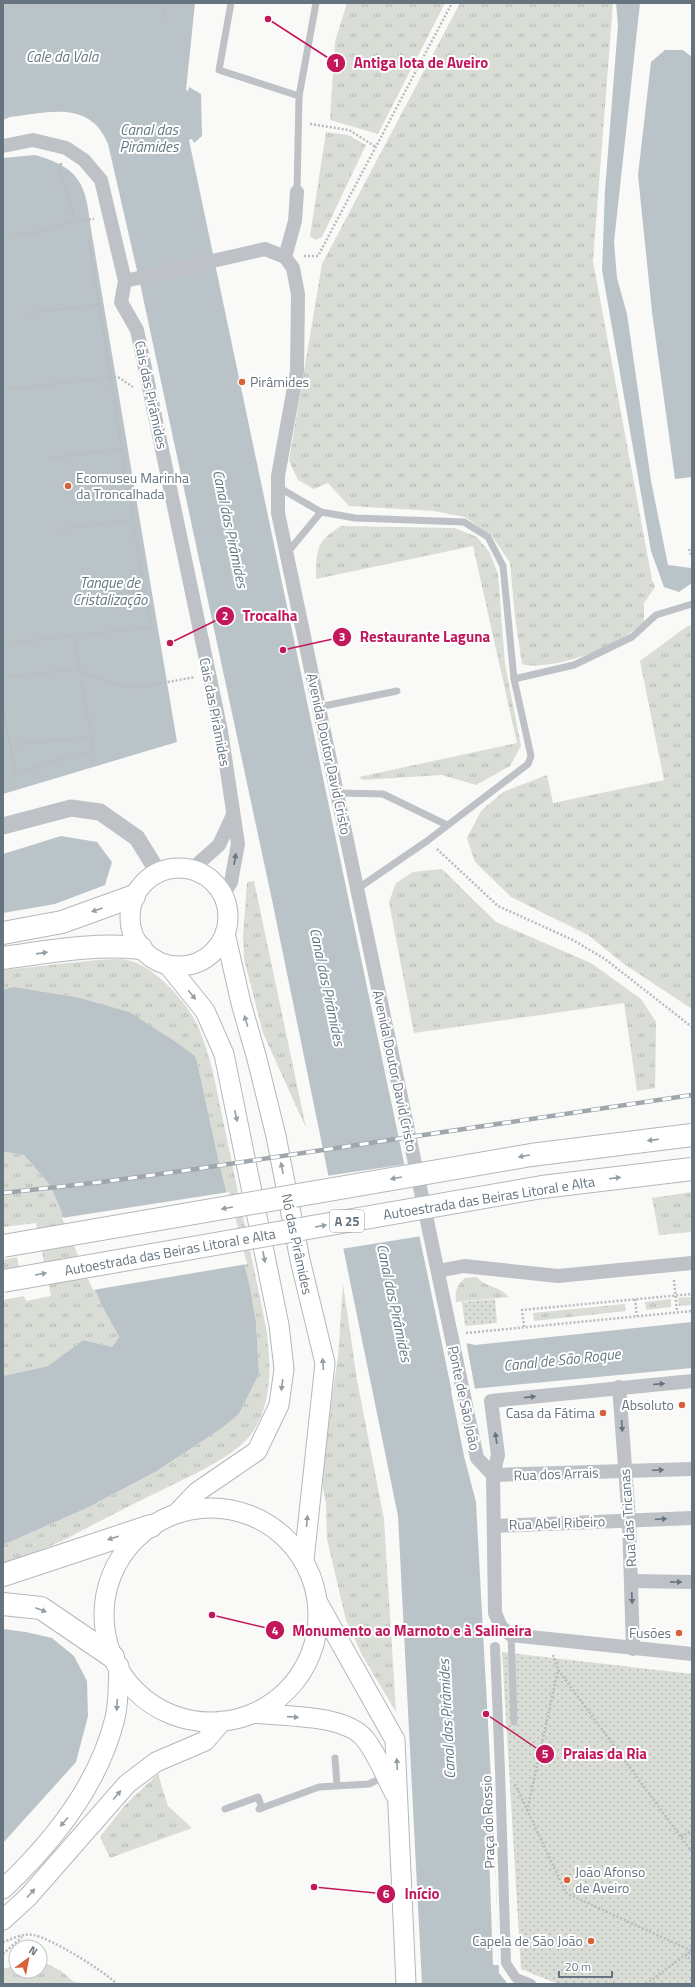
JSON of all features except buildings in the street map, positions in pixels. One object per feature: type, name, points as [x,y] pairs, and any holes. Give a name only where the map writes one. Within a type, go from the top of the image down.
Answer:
[{"type":"highway","points":[[3,933],[62,922],[134,896]]},
{"type":"highway","points":[[3,958],[70,949],[122,946],[141,948]]},
{"type":"highway","name":"A 25","points":[[3,1246],[531,1155],[692,1135]]},
{"type":"highway","name":"Autoestrada das Beiras Litoral e Alta","points":[[3,1281],[542,1187],[692,1169]]},
{"type":"highway","points":[[3,1575],[150,1526]]},
{"type":"highway","points":[[3,1604],[41,1608],[116,1662]]},
{"type":"main road","name":"Nó das Pirâmides","points":[[170,868],[192,869],[202,873],[214,882],[223,895],[228,910],[225,933],[222,941],[212,953],[199,962],[184,966],[168,965],[154,959],[141,948],[132,933],[129,916],[134,896],[141,885],[158,872],[170,868]]},
{"type":"main road","name":"Nó das Pirâmides","points":[[225,933],[241,1003],[257,1059],[276,1136],[300,1260],[324,1363],[304,1560]]},
{"type":"main road","name":"Nó das Pirâmides","points":[[168,965],[205,1011],[224,1054],[279,1325],[284,1369],[279,1405],[257,1451],[197,1492],[178,1512]]},
{"type":"main road","points":[[213,1507],[249,1514],[280,1532],[304,1560],[313,1580],[318,1603],[317,1637],[304,1669],[283,1695],[254,1713],[222,1721],[189,1719],[157,1707],[131,1686],[116,1662],[104,1622],[108,1585],[124,1552],[150,1526],[178,1512],[213,1507]]},
{"type":"main road","points":[[318,1603],[395,1740],[399,1802],[406,1984]]},
{"type":"main road","points":[[3,1889],[73,1811],[104,1754],[116,1717],[116,1662]]},
{"type":"main road","points":[[254,1713],[322,1719],[344,1724],[364,1738],[399,1802]]},
{"type":"main road","points":[[3,1920],[28,1896],[127,1784],[156,1762],[205,1741],[222,1721]]},
{"type":"street","name":"Cais das Pirâmides","points":[[3,146],[33,140],[66,148],[76,153],[84,160],[100,180],[130,279],[122,302],[137,330],[220,731],[238,844],[231,882],[223,895]]},
{"type":"street","points":[[130,279],[265,249],[285,256],[295,221],[297,192]]},
{"type":"street","name":"Avenida Doutor David Cristo","points":[[285,256],[293,268],[298,294],[297,371],[278,476],[278,513],[448,1314]]},
{"type":"street","points":[[3,826],[71,808],[100,812],[137,838],[158,872]]},
{"type":"street","points":[[192,869],[219,845],[233,815]]},
{"type":"street","points":[[438,1272],[464,1266],[558,1276],[692,1263]]},
{"type":"street","name":"Ponte de São João","points":[[448,1314],[477,1458],[492,1476]]},
{"type":"street","points":[[692,1381],[619,1387],[491,1401],[498,1455],[492,1476],[496,1613],[501,1627],[511,1635],[692,1654]]},
{"type":"street","name":"Rua das Tricanas","points":[[619,1387],[630,1520],[633,1649]]},
{"type":"street","name":"Rua dos Arrais","points":[[492,1476],[692,1469]]},
{"type":"street","name":"Rua Abel Ribeiro","points":[[494,1526],[692,1518]]},
{"type":"street","points":[[632,1581],[692,1582]]},
{"type":"street","name":"Praça do Rossio","points":[[495,1647],[506,1963],[516,1978],[531,1984]]},
{"type":"lane","points":[[231,3],[219,70],[299,96]]},
{"type":"lane","points":[[297,192],[299,96],[316,3]]},
{"type":"lane","points":[[278,487],[322,512],[355,518],[464,522],[488,538],[503,566],[514,679],[531,756],[528,764],[427,841],[357,889]]},
{"type":"lane","points":[[287,553],[322,512]]},
{"type":"lane","points":[[514,679],[574,665],[632,637],[656,615],[692,604]]},
{"type":"lane","points":[[319,707],[397,692]]},
{"type":"lane","points":[[338,793],[383,794],[447,825]]},
{"type":"lane","points":[[511,1635],[514,1722]]},
{"type":"lane","points":[[335,1758],[337,1786]]},
{"type":"lane","points":[[225,1809],[258,1797],[261,1809],[319,1786],[369,1784],[377,1780],[383,1772]]},
{"type":"path","points":[[162,19],[165,3]]},
{"type":"path","points":[[285,256],[318,256],[452,3]]},
{"type":"path","points":[[298,123],[349,130],[376,147]]},
{"type":"path","points":[[3,236],[46,231],[59,225],[75,221],[61,176],[62,158]]},
{"type":"path","points":[[3,639],[3,644],[151,627],[132,520],[112,377],[88,235]]},
{"type":"path","points":[[29,313],[99,305]]},
{"type":"path","points":[[3,390],[112,377],[118,377],[134,388]]},
{"type":"path","points":[[51,458],[121,449]]},
{"type":"path","points":[[62,529],[132,520]]},
{"type":"path","points":[[689,549],[692,556]]},
{"type":"path","points":[[73,599],[144,590]]},
{"type":"path","points":[[3,779],[67,757],[92,752],[94,750],[74,636]]},
{"type":"path","points":[[3,678],[79,670],[110,683],[136,688],[199,676]]},
{"type":"path","points":[[3,708],[14,771],[3,774]]},
{"type":"path","points":[[10,745],[91,737]]},
{"type":"path","points":[[427,841],[498,906],[573,940],[605,960],[692,1027]]},
{"type":"path","points":[[673,1273],[677,1312]]},
{"type":"path","points":[[524,1327],[522,1310],[692,1294]]},
{"type":"path","points":[[635,1299],[637,1316]]},
{"type":"path","points":[[464,1333],[692,1311]]},
{"type":"path","points":[[552,1653],[558,1669],[692,1852]]},
{"type":"path","points":[[527,1812],[558,1669]]},
{"type":"path","points":[[500,1771],[511,1775],[566,1893],[692,1950]]},
{"type":"path","points":[[681,1837],[692,1830]]},
{"type":"path","points":[[3,1942],[24,1935],[34,1935],[65,1949],[110,1977],[116,1984]]},
{"type":"path","points":[[3,1954],[24,1935]]},
{"type":"path","points":[[646,1984],[692,1950]]},
{"type":"path","points":[[686,1954],[692,1962]]},
{"type":"green space","points":[[347,3],[445,3],[378,134],[330,120],[335,42]]},
{"type":"green space","points":[[460,3],[613,3],[593,261],[652,580],[655,587],[644,603],[644,622],[629,634],[603,649],[574,659],[546,665],[522,664],[515,617],[510,563],[492,536],[465,517],[434,511],[349,506],[328,483],[314,489],[298,480],[289,461],[322,264]]},
{"type":"green space","points":[[326,132],[348,135],[366,145],[322,237],[315,240],[310,236]]},
{"type":"green space","points":[[341,526],[455,528],[477,537],[490,553],[498,574],[505,664],[521,746],[510,766],[476,785],[442,775],[363,780],[359,777],[517,743],[473,546],[316,579],[317,554],[319,548],[326,537]]},
{"type":"green space","points":[[692,625],[692,1009],[624,964],[588,935],[511,897],[475,862],[467,838],[481,811],[503,792],[547,775],[553,803],[664,780],[640,661],[686,627]]},
{"type":"green space","points":[[442,869],[496,922],[591,963],[641,999],[656,1022],[655,1088],[637,1091],[624,1003],[414,1033],[389,902],[396,883],[413,872]]},
{"type":"green space","points":[[254,881],[306,1128],[263,1033],[244,959],[243,937],[247,882]]},
{"type":"green space","points":[[97,960],[127,960],[137,963],[156,975],[165,982],[188,1009],[197,1024],[202,1037],[213,1072],[266,1327],[269,1353],[269,1380],[265,1406],[254,1430],[247,1440],[237,1449],[212,1465],[68,1538],[46,1548],[3,1563],[3,1545],[87,1508],[157,1471],[222,1428],[239,1414],[259,1374],[256,1322],[250,1287],[218,1158],[196,1057],[76,997],[14,987],[3,989],[3,970]]},
{"type":"green space","points":[[6,1152],[24,1155],[50,1185],[102,1306],[119,1337],[112,1347],[83,1340],[48,1366],[3,1376],[3,1300],[24,1296],[26,1301],[51,1296],[36,1223],[3,1227],[3,1154]]},
{"type":"green space","points":[[692,1192],[692,1232],[659,1235],[652,1198]]},
{"type":"green space","points":[[17,1257],[19,1267],[3,1270],[3,1260]]},
{"type":"green space","points":[[477,1277],[481,1281],[505,1293],[509,1297],[456,1302],[456,1292],[458,1286],[465,1278]]},
{"type":"green space","points":[[343,1284],[357,1380],[384,1519],[396,1712],[362,1655],[346,1620],[327,1539],[326,1503],[322,1484],[328,1421],[338,1357]]},
{"type":"green space","points":[[692,1297],[692,1305],[679,1306],[678,1298]]},
{"type":"green space","points":[[495,1299],[497,1323],[465,1326],[462,1302]]},
{"type":"green space","points":[[671,1299],[671,1307],[646,1310],[645,1302]]},
{"type":"green space","points":[[625,1304],[626,1311],[534,1321],[533,1313]]},
{"type":"green space","points":[[502,1652],[692,1674],[692,1984],[558,1984],[521,1969]]},
{"type":"green space","points":[[158,1774],[168,1806],[192,1828],[110,1858],[100,1837],[125,1805]]},
{"type":"green space","points":[[48,1964],[61,1971],[74,1982],[91,1984],[3,1984],[3,1969],[8,1967],[8,1979],[48,1979]]},
{"type":"water","name":"Canal das Pirâmides","points":[[3,3],[195,3],[186,90],[188,91],[189,87],[201,94],[202,136],[194,143],[192,139],[189,140],[449,1377],[472,1374],[466,1343],[475,1345],[692,1322],[692,1368],[451,1391],[465,1460],[476,1502],[495,1853],[499,1973],[508,1984],[422,1984],[398,1516],[272,900],[141,288],[108,144],[100,130],[90,120],[79,115],[66,112],[38,113],[10,117],[3,120]]},
{"type":"water","points":[[616,3],[640,3],[614,242],[617,278],[627,314],[651,481],[668,565],[691,568],[692,583],[679,592],[664,587],[651,551],[602,270],[605,190],[618,25]]},
{"type":"water","points":[[665,50],[683,50],[692,57],[692,477],[675,479],[652,312],[638,175],[651,62]]},
{"type":"water","name":"Ecomuseu Marinha da Troncalhada","points":[[35,155],[50,160],[72,173],[78,180],[87,201],[177,742],[3,794],[3,158]]},
{"type":"water","points":[[61,836],[97,842],[112,862],[105,885],[55,904],[3,913],[3,854]]},
{"type":"water","points":[[14,987],[76,997],[129,1012],[176,1042],[196,1057],[218,1158],[250,1287],[256,1322],[259,1374],[239,1414],[222,1428],[157,1471],[87,1508],[3,1545],[3,1376],[48,1366],[83,1340],[112,1347],[119,1337],[102,1306],[50,1185],[24,1155],[6,1152],[3,1154],[3,989]]},
{"type":"water","points":[[3,1629],[26,1632],[52,1638],[74,1656],[87,1681],[88,1716],[76,1762],[3,1843]]},
{"type":"pier","points":[[407,1164],[422,1236],[341,1249],[326,1176]]},
{"type":"pier","points":[[229,1192],[247,1264],[93,1290],[62,1218]]},
{"type":"pier","points":[[437,1316],[439,1316],[450,1375],[470,1372],[464,1344],[466,1342],[476,1391],[454,1392],[467,1459],[465,1460]]},
{"type":"pier","points":[[495,1853],[499,1965],[493,1965],[489,1854]]},
{"type":"railway","points":[[3,1193],[182,1171],[692,1095]]},
{"type":"place","name":"Antiga lota de Aveiro","points":[[268,19]]},
{"type":"place","name":"Pirâmides","points":[[242,382]]},
{"type":"place","name":"Ecomuseu Marinha da Troncalhada","points":[[68,486]]},
{"type":"place","name":"Trocalha","points":[[170,643]]},
{"type":"place","name":"Restaurante Laguna","points":[[283,650]]},
{"type":"place","name":"Absoluto","points":[[682,1405]]},
{"type":"place","name":"Casa da Fátima","points":[[603,1413]]},
{"type":"place","name":"Monumento ao Marnoto e à Salineira","points":[[212,1615]]},
{"type":"place","name":"Fusões","points":[[679,1633]]},
{"type":"place","name":"Praias da Ria","points":[[486,1714]]},
{"type":"place","name":"João Afonso de Aveiro","points":[[567,1880]]},
{"type":"place","name":"Início","points":[[314,1887]]},
{"type":"place","name":"Capela de São João","points":[[591,1941]]},
{"type":"water label","name":"Cale da Vala","points":[[62,57]]},
{"type":"water label","name":"Tanque de Cristalização","points":[[110,592]]},
{"type":"water label","name":"Canal de São Roque","points":[[562,1360]]}]
